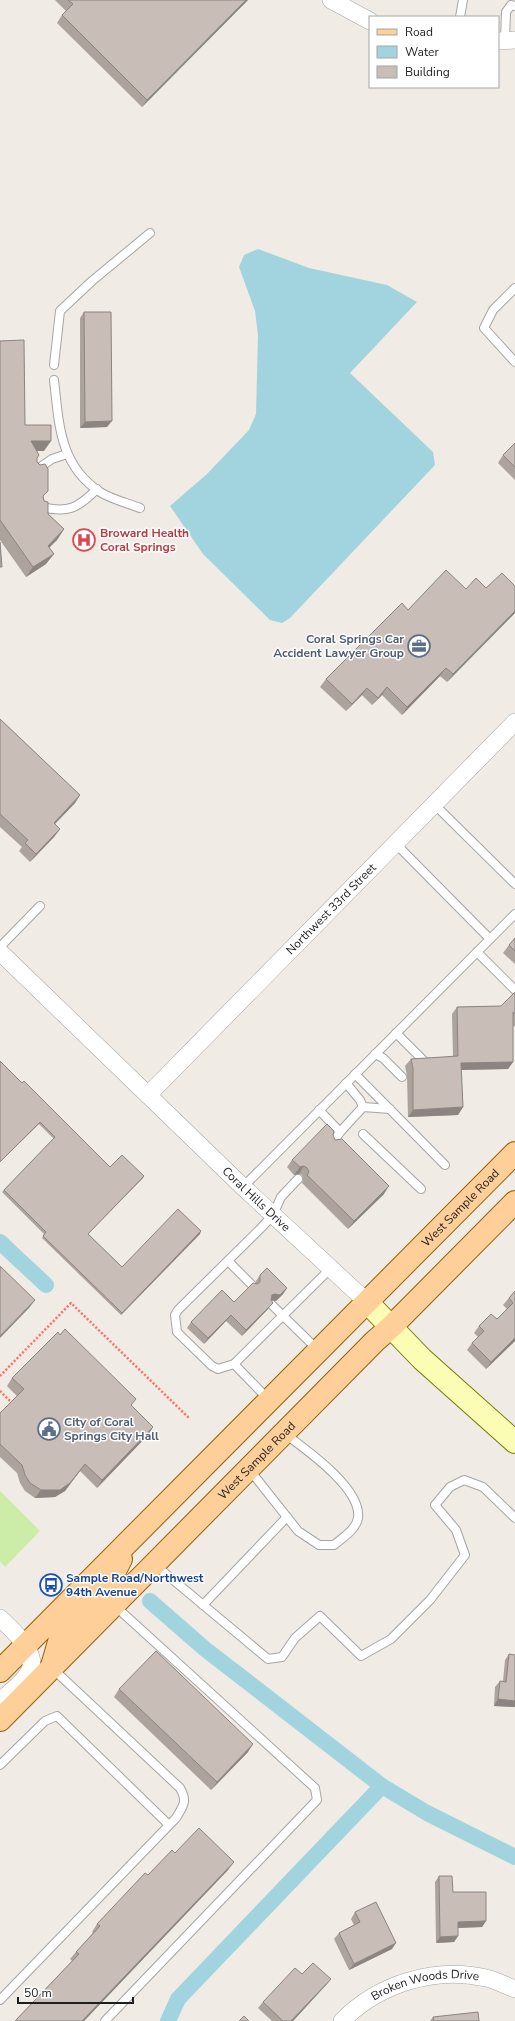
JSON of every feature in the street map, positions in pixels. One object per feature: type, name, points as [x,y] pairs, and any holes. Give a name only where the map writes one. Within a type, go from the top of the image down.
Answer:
[{"type":"main road","name":"West Sample Road","points":[[0,1671],[515,1153]]},
{"type":"main road","name":"West Sample Road","points":[[0,1720],[375,1340],[391,1327],[515,1202]]},
{"type":"main road","points":[[52,1667],[61,1635],[107,1586],[129,1542]]},
{"type":"street","points":[[331,0],[369,20]]},
{"type":"street","name":"Northwest 33rd Street","points":[[148,1095],[183,1062],[253,987],[515,722]]},
{"type":"street","name":"Coral Hills Drive","points":[[0,952],[243,1187],[367,1302],[422,1360],[514,1441]]},
{"type":"street","points":[[0,1618],[26,1645],[31,1659],[28,1674],[0,1701]]},
{"type":"street","name":"Broken Woods Drive","points":[[342,2021],[354,2009],[396,1984],[442,1974],[486,1978],[515,1989]]},
{"type":"lane","points":[[460,16],[464,0]]},
{"type":"lane","points":[[506,40],[506,12],[511,5],[515,6]]},
{"type":"lane","points":[[54,366],[60,311],[92,281],[150,233]]},
{"type":"lane","points":[[514,291],[493,310],[484,328],[515,362]]},
{"type":"lane","points":[[54,380],[59,427],[67,454],[76,469],[97,489],[140,508]]},
{"type":"lane","points":[[35,470],[52,459],[67,454]]},
{"type":"lane","points":[[41,506],[66,510],[80,504],[97,489]]},
{"type":"lane","points":[[434,804],[515,884]]},
{"type":"lane","points":[[395,843],[490,939]]},
{"type":"lane","points":[[0,947],[40,906]]},
{"type":"lane","points":[[243,1187],[515,914]]},
{"type":"lane","points":[[477,952],[515,990]]},
{"type":"lane","points":[[396,1033],[424,1061]]},
{"type":"lane","points":[[375,1054],[383,1058],[402,1077]]},
{"type":"lane","points":[[355,1074],[445,1165]]},
{"type":"lane","points":[[346,1083],[360,1100],[363,1107]]},
{"type":"lane","points":[[363,1107],[390,1109]]},
{"type":"lane","points":[[333,1143],[340,1132],[363,1107]]},
{"type":"lane","points":[[319,1110],[340,1132]]},
{"type":"lane","points":[[363,1134],[421,1189]]},
{"type":"lane","points":[[297,1181],[281,1197],[273,1215],[178,1310],[175,1315],[177,1332],[218,1370],[234,1364],[330,1268]]},
{"type":"lane","points":[[228,1261],[252,1286]]},
{"type":"lane","points":[[272,1305],[319,1351]]},
{"type":"lane","points":[[234,1364],[270,1400]]},
{"type":"lane","points":[[248,1468],[298,1531],[319,1545],[334,1545],[353,1528],[358,1518],[356,1505],[345,1485],[319,1460],[284,1432]]},
{"type":"lane","points":[[154,1564],[268,1659],[282,1657],[295,1638],[320,1616],[361,1656],[391,1639],[430,1600],[465,1556],[456,1530],[435,1505],[450,1487],[464,1480],[483,1487],[515,1518]]},
{"type":"lane","points":[[203,1605],[287,1517]]},
{"type":"lane","points":[[105,2021],[317,1800],[316,1788],[113,1605]]},
{"type":"lane","points":[[0,2000],[169,1825],[183,1807],[185,1797],[180,1788],[52,1667]]},
{"type":"lane","points":[[0,1765],[45,1721],[57,1716],[169,1825]]},
{"type":"path","points":[[0,1376],[71,1303],[189,1418]]},
{"type":"path","points":[[0,1391],[12,1403]]},
{"type":"green space","points":[[0,1491],[40,1531],[5,1567],[0,1561]]},
{"type":"water","points":[[258,249],[309,268],[387,285],[417,302],[350,373],[433,452],[435,465],[290,618],[282,623],[270,620],[203,554],[170,506],[207,474],[249,430],[256,414],[258,335],[255,311],[239,267],[244,255]]},
{"type":"building","points":[[68,0],[246,0],[147,100],[62,15],[73,4]]},
{"type":"building","points":[[84,312],[111,312],[112,421],[85,422]]},
{"type":"building","points":[[24,340],[25,425],[51,425],[51,441],[31,441],[39,455],[37,462],[40,465],[45,464],[48,469],[48,491],[43,496],[44,501],[48,502],[48,514],[64,529],[48,546],[54,554],[33,567],[0,520],[0,341]]},
{"type":"building","points":[[515,443],[515,467],[503,455]]},
{"type":"building","points":[[0,542],[2,567],[0,567]]},
{"type":"building","points":[[446,570],[466,589],[476,578],[486,588],[502,573],[515,586],[515,611],[453,674],[446,668],[407,707],[387,687],[378,698],[367,688],[352,704],[326,679],[402,603],[408,610]]},
{"type":"building","points":[[0,719],[80,795],[54,823],[60,829],[36,854],[25,843],[28,840],[0,814]]},
{"type":"building","points":[[515,938],[515,951],[509,945]]},
{"type":"building","points":[[515,992],[515,1014],[513,1012],[513,1062],[461,1063],[463,1107],[413,1110],[413,1068],[411,1059],[458,1056],[457,1007],[501,1006]]},
{"type":"building","points":[[0,1061],[22,1083],[24,1081],[110,1167],[122,1155],[144,1176],[88,1234],[122,1267],[178,1209],[201,1231],[122,1313],[43,1236],[46,1232],[4,1190],[55,1137],[40,1122],[0,1162]]},
{"type":"building","points":[[327,1124],[334,1131],[333,1135],[335,1140],[342,1139],[389,1186],[354,1221],[307,1175],[309,1172],[307,1168],[304,1166],[300,1167],[292,1160]]},
{"type":"building","points":[[0,1266],[35,1300],[0,1336]]},
{"type":"building","points":[[267,1268],[287,1288],[280,1295],[272,1295],[271,1300],[273,1303],[246,1330],[231,1315],[208,1338],[191,1322],[222,1290],[234,1302],[253,1283],[257,1284],[260,1282],[260,1275]]},
{"type":"building","points":[[515,1291],[515,1338],[491,1362],[472,1343],[484,1331],[479,1326],[491,1314],[497,1319],[513,1303],[509,1298]]},
{"type":"building","points":[[65,1329],[136,1399],[131,1405],[153,1427],[102,1480],[85,1464],[70,1483],[60,1490],[41,1490],[30,1483],[25,1475],[22,1465],[0,1444],[0,1413],[24,1389],[12,1378],[58,1332],[60,1335]]},
{"type":"building","points":[[156,1651],[253,1744],[217,1782],[119,1689]]},
{"type":"building","points":[[509,1654],[515,1655],[515,1701],[498,1699],[500,1681],[506,1682]]},
{"type":"building","points":[[199,1828],[234,1862],[82,2021],[15,2021],[79,1954],[76,1952],[100,1926],[97,1924],[145,1873],[148,1875],[172,1850],[175,1853]]},
{"type":"building","points":[[439,1876],[452,1876],[453,1892],[486,1892],[486,1921],[458,1922],[458,1936],[440,1937]]},
{"type":"building","points":[[376,1902],[396,1943],[354,1964],[339,1933],[360,1922],[355,1912]]},
{"type":"building","points":[[313,1963],[331,1979],[291,2021],[283,2021],[263,2002],[295,1968],[302,1974]]},
{"type":"building","points":[[478,2012],[479,2021],[434,2021],[433,2017]]},
{"type":"building","points":[[244,2016],[249,2021],[239,2021]]},
{"type":"waterway","points":[[0,1242],[46,1285]]},
{"type":"waterway","points":[[150,1601],[205,1649],[382,1786],[427,1813],[515,1857]]},
{"type":"waterway","points":[[168,2021],[178,1999],[382,1786]]},
{"type":"place","name":"Broward Health Coral Springs","points":[[84,540]]},
{"type":"place","name":"Coral Springs Car Accident Lawyer Group","points":[[419,646]]},
{"type":"place","name":"City of Coral Springs City Hall","points":[[49,1429]]},
{"type":"place","name":"Sample Road/Northwest 94th Avenue","points":[[51,1585]]}]
